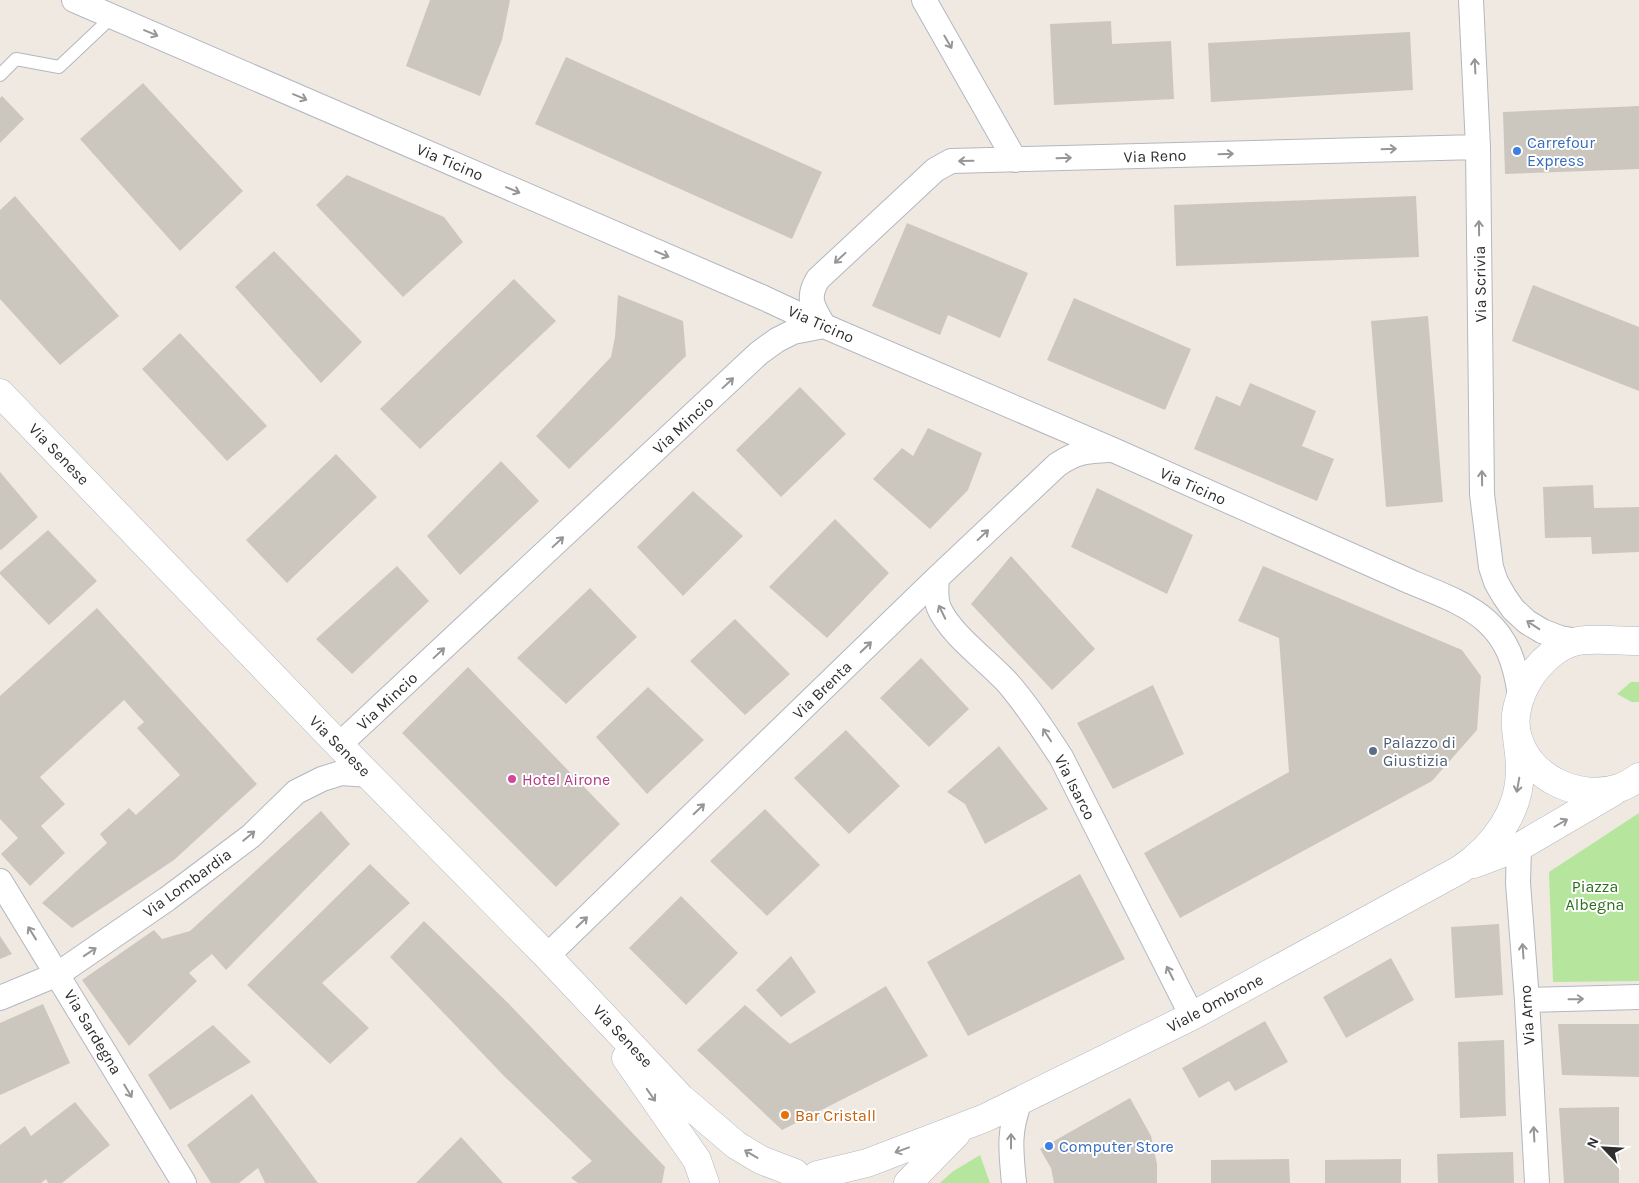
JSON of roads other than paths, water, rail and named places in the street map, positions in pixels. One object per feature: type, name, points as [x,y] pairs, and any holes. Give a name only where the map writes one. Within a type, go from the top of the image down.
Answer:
[{"type":"main road","name":"Via Senese","points":[[0,393],[339,746],[547,956],[681,1098],[736,1145],[761,1160],[817,1177]]},
{"type":"main road","points":[[1578,641],[1639,640]]},
{"type":"main road","name":"Viale Ombrone","points":[[764,1183],[772,1178],[817,1177],[867,1163],[964,1127],[1192,1016],[1461,869],[1477,858],[1491,844],[1511,812],[1519,784],[1520,769],[1516,720],[1520,697],[1529,679],[1541,663],[1564,646],[1578,641]]},
{"type":"main road","points":[[1517,737],[1525,753],[1536,767],[1549,778],[1565,787],[1583,792],[1602,792],[1630,783]]},
{"type":"main road","name":"Viale Ombrone","points":[[1461,869],[1519,847],[1630,783]]},
{"type":"main road","points":[[598,1009],[641,1082],[697,1160],[705,1183]]},
{"type":"main road","name":"Via Senese","points":[[681,1098],[718,1168],[722,1183]]},
{"type":"main road","name":"Viale Ombrone","points":[[908,1183],[964,1127]]},
{"type":"street","name":"Via Ticino","points":[[74,0],[755,294],[824,326],[1411,582],[1449,596],[1483,617],[1496,631],[1514,662],[1520,697]]},
{"type":"street","points":[[824,326],[814,310],[811,297],[812,288],[818,279],[935,170],[951,161],[1015,160],[924,0]]},
{"type":"street","name":"Via Scrivia","points":[[1471,0],[1478,146],[1482,494],[1491,567],[1504,596],[1513,609],[1527,622],[1542,631],[1560,638],[1578,641]]},
{"type":"street","name":"Via Reno","points":[[1015,160],[1478,146]]},
{"type":"street","name":"Via Mincio","points":[[339,746],[760,353],[777,340],[793,332],[824,326]]},
{"type":"street","name":"Via Brenta","points":[[547,956],[937,578],[1057,465],[1071,455],[1086,451],[1111,450]]},
{"type":"street","points":[[1449,596],[1460,598],[1471,595],[1480,589],[1490,575],[1491,567]]},
{"type":"street","name":"Via Isarco","points":[[937,578],[936,595],[939,608],[948,623],[1006,681],[1040,725],[1061,757],[1192,1016]]},
{"type":"street","name":"Via Lombardia","points":[[0,998],[58,974],[167,899],[251,836],[296,792],[322,779],[341,773],[369,775]]},
{"type":"street","name":"Via Arno","points":[[1519,847],[1518,883],[1527,1000],[1537,1183]]},
{"type":"street","name":"Via Sardegna","points":[[0,881],[184,1183]]},
{"type":"street","points":[[1527,1000],[1639,997]]},
{"type":"street","points":[[1014,1183],[1010,1140],[1012,1126],[1020,1101]]},
{"type":"lane","points":[[0,75],[16,59],[59,67],[112,17]]},
{"type":"place","name":"Carrefour Express","points":[[1517,151]]},
{"type":"place","name":"Palazzo di Giustizia","points":[[1373,751]]},
{"type":"place","name":"Hotel Airone","points":[[512,779]]},
{"type":"place","name":"Bar Cristall","points":[[785,1115]]},
{"type":"place","name":"Computer Store","points":[[1049,1146]]},
{"type":"park label","name":"Piazza Albegna","points":[[1595,895]]}]
